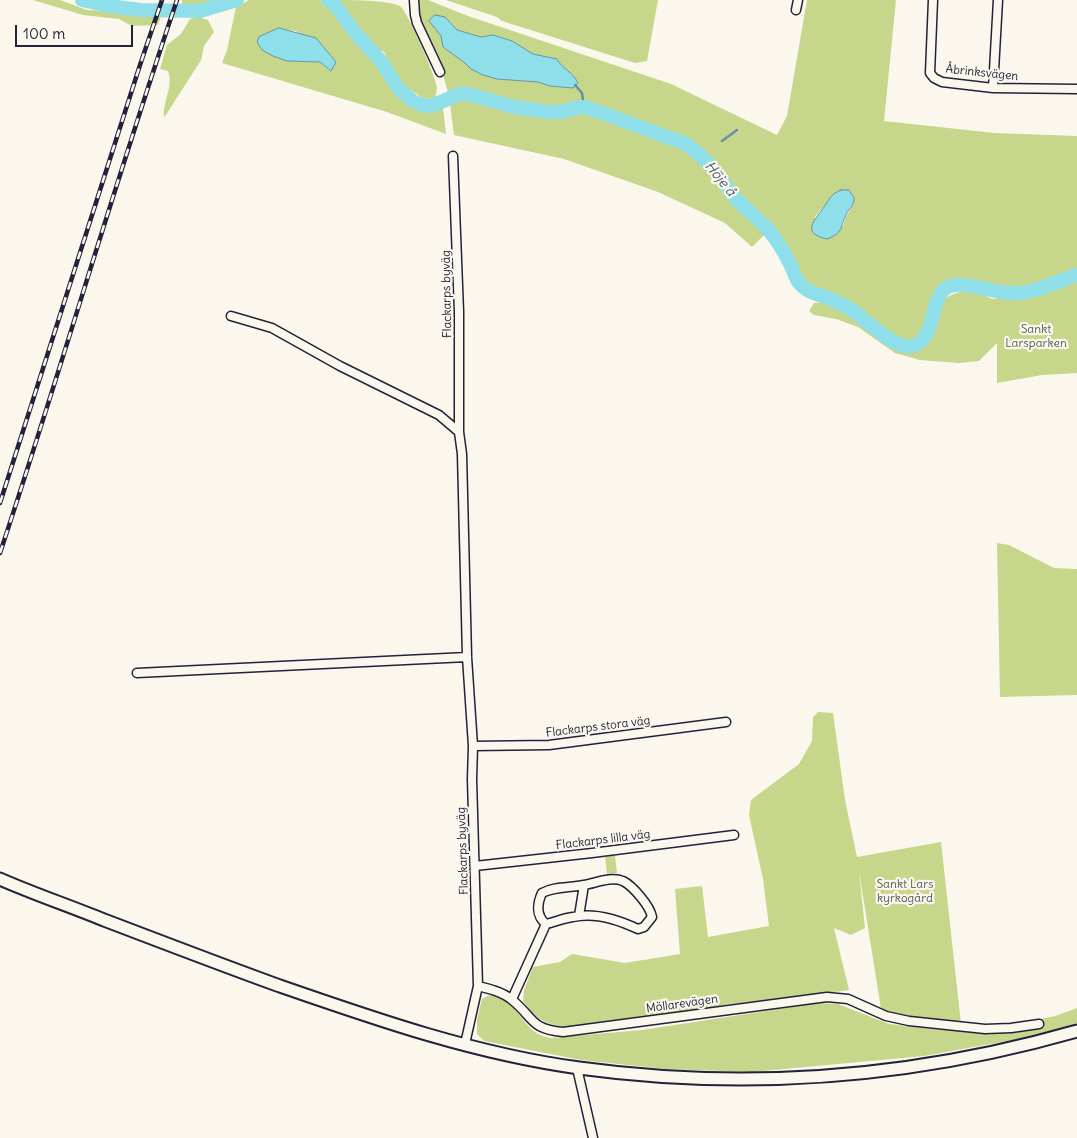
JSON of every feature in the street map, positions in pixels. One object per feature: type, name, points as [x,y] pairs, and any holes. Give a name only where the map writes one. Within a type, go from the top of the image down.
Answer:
[{"type":"main road","points":[[0,880],[262,979],[364,1015],[465,1044],[577,1068],[667,1077],[792,1078],[845,1076],[966,1059],[1077,1031]]},
{"type":"street","points":[[414,0],[417,23],[440,72]]},
{"type":"street","points":[[796,10],[798,0]]},
{"type":"street","name":"Åbrinksvägen","points":[[933,0],[930,73],[934,78],[942,82],[993,88],[1077,89]]},
{"type":"street","points":[[993,88],[998,0]]},
{"type":"street","name":"Flackarps byväg","points":[[453,156],[459,312],[459,432],[462,454],[467,657],[473,746],[472,779],[478,986],[465,1044]]},
{"type":"street","points":[[231,316],[272,328],[340,366],[439,415],[459,432]]},
{"type":"street","points":[[137,673],[467,657]]},
{"type":"street","name":"Flackarps stora väg","points":[[473,746],[549,745],[726,722]]},
{"type":"street","name":"Flackarps lilla väg","points":[[475,866],[592,854],[734,835]]},
{"type":"street","points":[[615,879],[623,881],[645,902],[651,911],[652,917],[644,927],[638,929],[611,919],[579,916],[546,924],[542,921],[538,911],[538,901],[542,893],[555,888],[615,879]]},
{"type":"street","points":[[579,916],[584,885]]},
{"type":"street","points":[[512,1000],[546,924]]},
{"type":"street","name":"Möllarevägen","points":[[478,986],[502,993],[512,1000],[533,1023],[540,1027],[563,1032],[734,1008],[827,998],[848,999],[886,1016],[909,1021],[976,1028],[1011,1028],[1039,1024]]},
{"type":"street","points":[[577,1068],[593,1138]]},
{"type":"green space","points":[[33,0],[60,0],[87,10],[162,14],[158,25],[132,26],[119,19],[83,15]]},
{"type":"green space","points":[[182,0],[221,0],[187,8],[182,6]]},
{"type":"green space","points":[[249,0],[320,0],[334,13],[371,57],[399,97],[414,108],[424,111],[443,108],[446,134],[387,112],[222,63],[227,50],[236,7]],"holes":[[[276,29],[296,31],[302,35],[316,38],[322,45],[330,71],[320,62],[287,61],[262,50],[259,37]]]},
{"type":"green space","points":[[334,0],[378,1],[400,6],[415,31],[432,70],[437,87],[435,98],[424,99],[406,87],[398,78],[384,52],[375,48],[365,38]]},
{"type":"green space","points":[[417,0],[428,0],[468,16],[671,84],[777,135],[787,116],[807,0],[896,0],[884,121],[994,133],[1077,136],[1077,271],[1043,283],[1016,289],[1000,289],[968,281],[945,285],[935,298],[924,331],[914,340],[903,342],[889,335],[853,307],[804,284],[780,238],[765,234],[752,247],[725,223],[658,192],[564,159],[454,135],[449,96],[442,71],[417,18]],"holes":[[[445,17],[457,30],[481,37],[493,35],[512,41],[533,54],[557,59],[578,83],[573,88],[550,86],[538,82],[497,79],[483,75],[471,69],[443,47],[441,36],[430,21]],[[854,198],[853,206],[843,226],[814,218],[825,205]]]},
{"type":"green space","points":[[446,0],[658,0],[647,61],[635,63],[502,21],[497,17]]},
{"type":"green space","points":[[198,17],[208,20],[214,32],[204,46],[201,60],[164,118],[170,82],[168,71],[160,69],[167,45],[181,34],[190,19]]},
{"type":"green space","name":"Sankt Larsparken","points":[[1077,278],[1077,373],[1042,375],[997,383],[997,343],[979,361],[959,363],[920,360],[895,353],[858,327],[836,319],[814,315],[809,311],[814,303],[825,302],[841,309],[902,351],[913,350],[921,347],[933,336],[943,299],[970,291],[993,299],[997,297],[1030,298]]},
{"type":"green space","points":[[997,543],[1009,545],[1054,568],[1077,569],[1077,695],[1000,697]]},
{"type":"green space","name":"Sankt Lars kyrkogård","points":[[818,712],[833,713],[845,800],[857,857],[941,842],[961,1024],[896,1016],[881,1009],[859,871],[865,928],[851,935],[834,928],[849,990],[729,1004],[565,1027],[545,1022],[536,1016],[523,1001],[524,990],[533,967],[560,962],[572,954],[625,963],[680,954],[675,889],[702,886],[708,937],[769,926],[763,879],[749,815],[751,800],[799,764],[812,741],[813,717]]},
{"type":"green space","points":[[615,855],[617,873],[607,874],[605,857]]},
{"type":"green space","points":[[489,995],[505,1000],[526,1024],[538,1034],[550,1038],[642,1030],[818,1003],[838,1004],[889,1024],[940,1030],[1017,1032],[1013,1025],[1055,1016],[1077,1008],[1077,1023],[1029,1037],[924,1056],[752,1072],[666,1069],[581,1060],[484,1041],[477,1034],[477,1020],[482,999]]},
{"type":"water","points":[[435,15],[445,17],[457,30],[481,37],[493,35],[512,41],[533,54],[557,59],[578,83],[573,88],[550,86],[538,82],[497,79],[483,75],[471,69],[443,47],[441,36],[429,21]]},
{"type":"water","points":[[279,28],[316,38],[336,62],[331,71],[320,62],[287,61],[262,50],[257,42],[259,37]]},
{"type":"water","points":[[841,190],[849,190],[854,201],[839,232],[827,239],[819,236],[812,230],[814,221],[831,197]]},
{"type":"waterway","name":"Höje å","points":[[82,0],[141,10],[200,11],[237,0]]},
{"type":"waterway","name":"Höje å","points":[[328,0],[334,4],[357,35],[381,61],[398,88],[413,101],[424,106],[434,105],[459,94],[468,94],[514,107],[549,112],[561,112],[586,107],[686,144],[709,164],[736,199],[774,237],[782,248],[796,279],[803,287],[852,310],[898,344],[912,346],[920,342],[930,327],[938,299],[948,287],[961,285],[1017,293],[1034,290],[1077,275]]},
{"type":"waterway","points":[[575,85],[582,93],[584,107]]},
{"type":"waterway","points":[[722,141],[737,130]]},
{"type":"railway","points":[[0,503],[162,0]]},
{"type":"railway","points":[[0,553],[177,0]]}]
